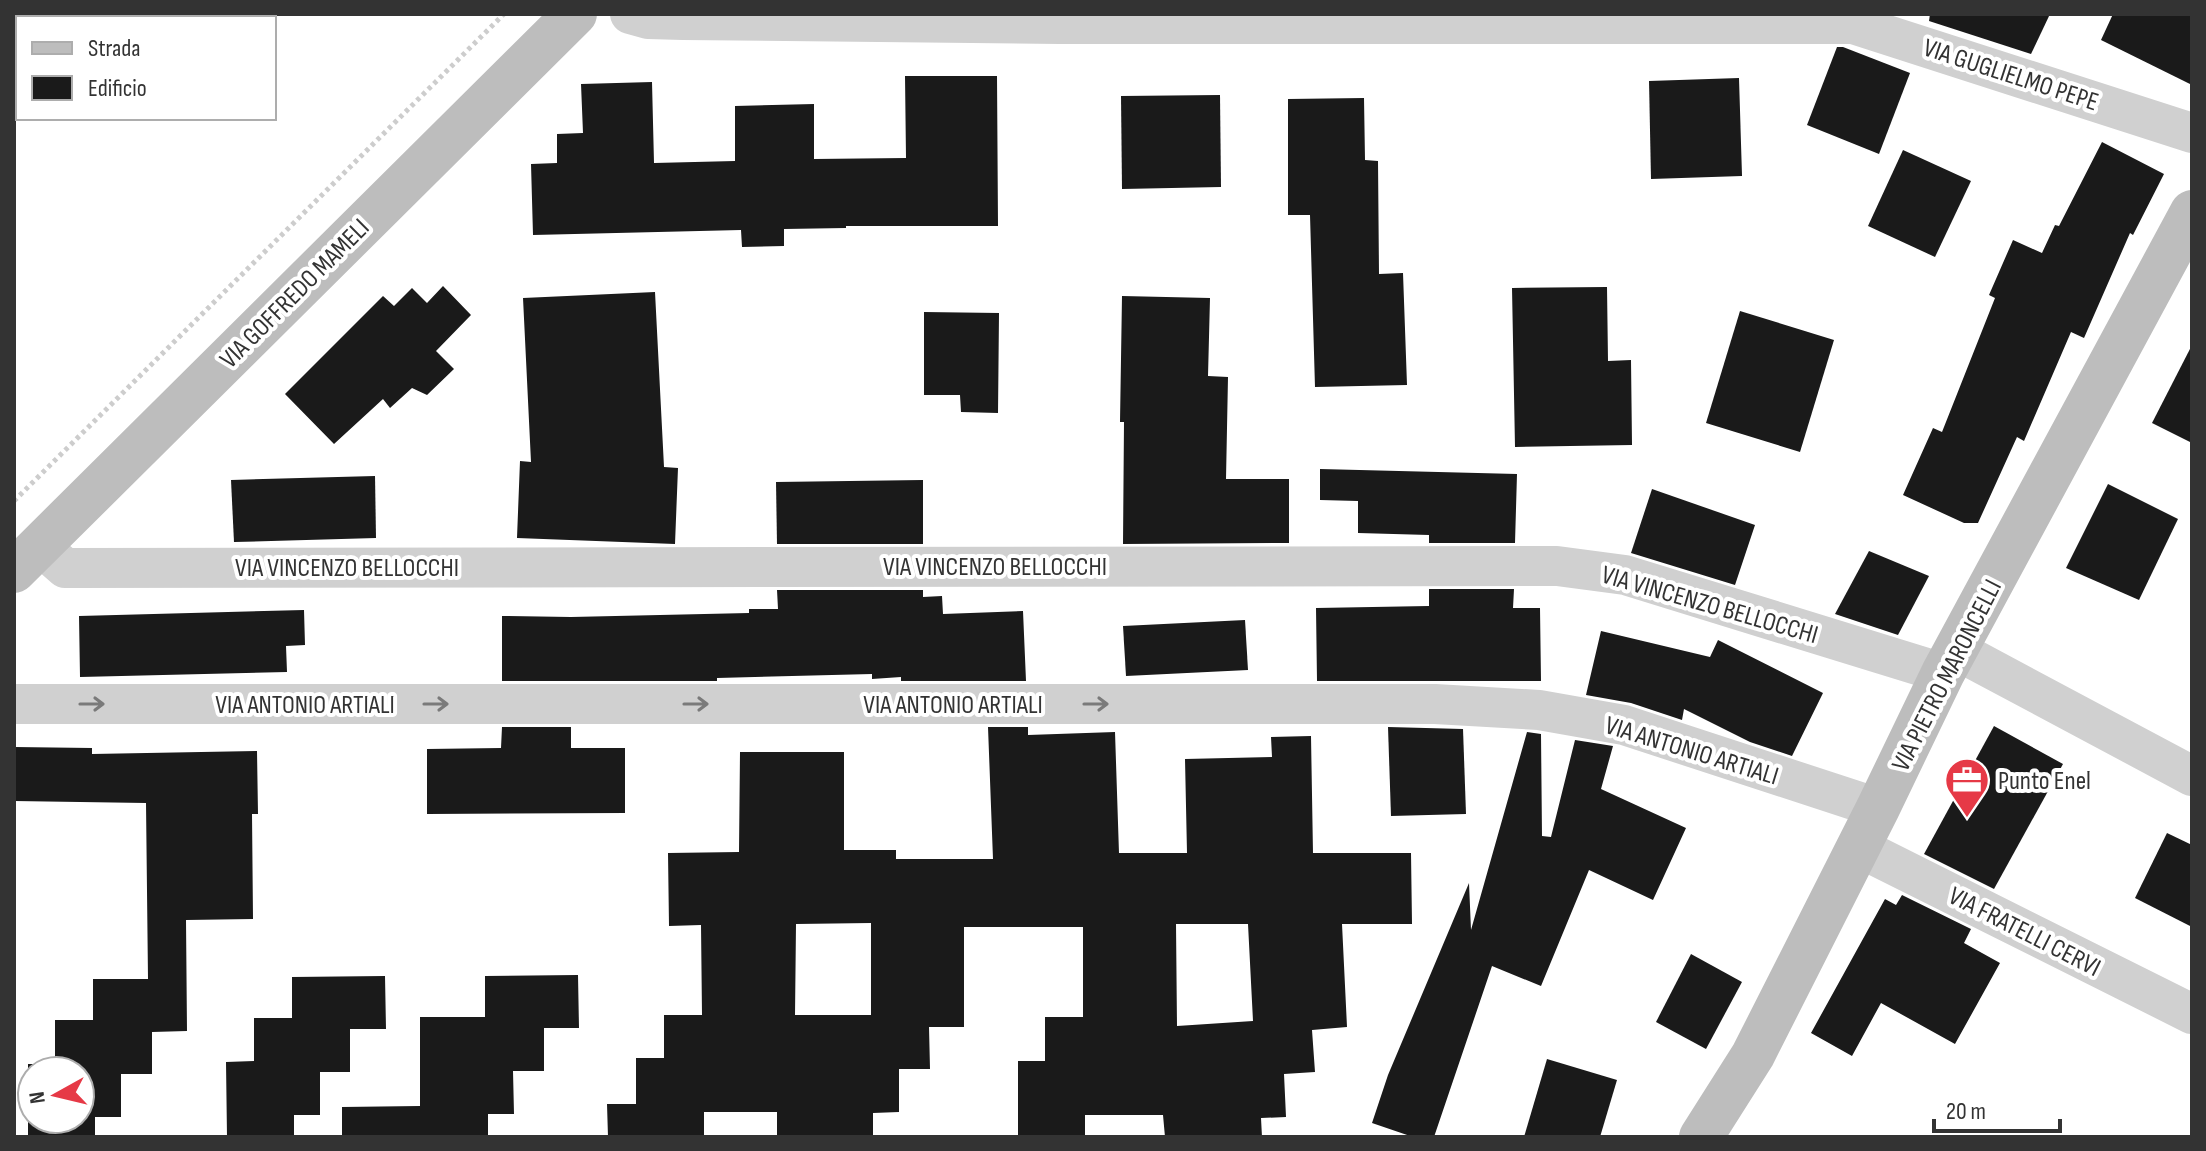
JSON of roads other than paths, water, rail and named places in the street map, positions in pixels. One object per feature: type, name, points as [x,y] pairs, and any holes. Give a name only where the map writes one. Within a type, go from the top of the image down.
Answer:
[{"type":"street","name":"VIA GOFFREDO MAMELI","points":[[27,558],[575,14]]},
{"type":"street","name":"VIA GUGLIELMO PEPE","points":[[630,14],[648,19],[683,20],[1028,23],[1853,24],[2192,133]]},
{"type":"street","name":"VIA PIETRO MARONCELLI","points":[[1701,1137],[1753,1055],[1950,661],[2192,212]]},
{"type":"street","name":"VIA VINCENZO BELLOCCHI","points":[[27,558],[65,568],[1557,566],[1625,575],[1950,661],[2192,776]]},
{"type":"street","name":"VIA ANTONIO ARTIALI","points":[[14,704],[1450,705],[1539,710],[1624,725],[1878,808]]},
{"type":"street","name":"VIA FRATELLI CERVI","points":[[1858,847],[2192,1014]]},
{"type":"place","name":"Punto Enel","points":[[1967,819]]}]
